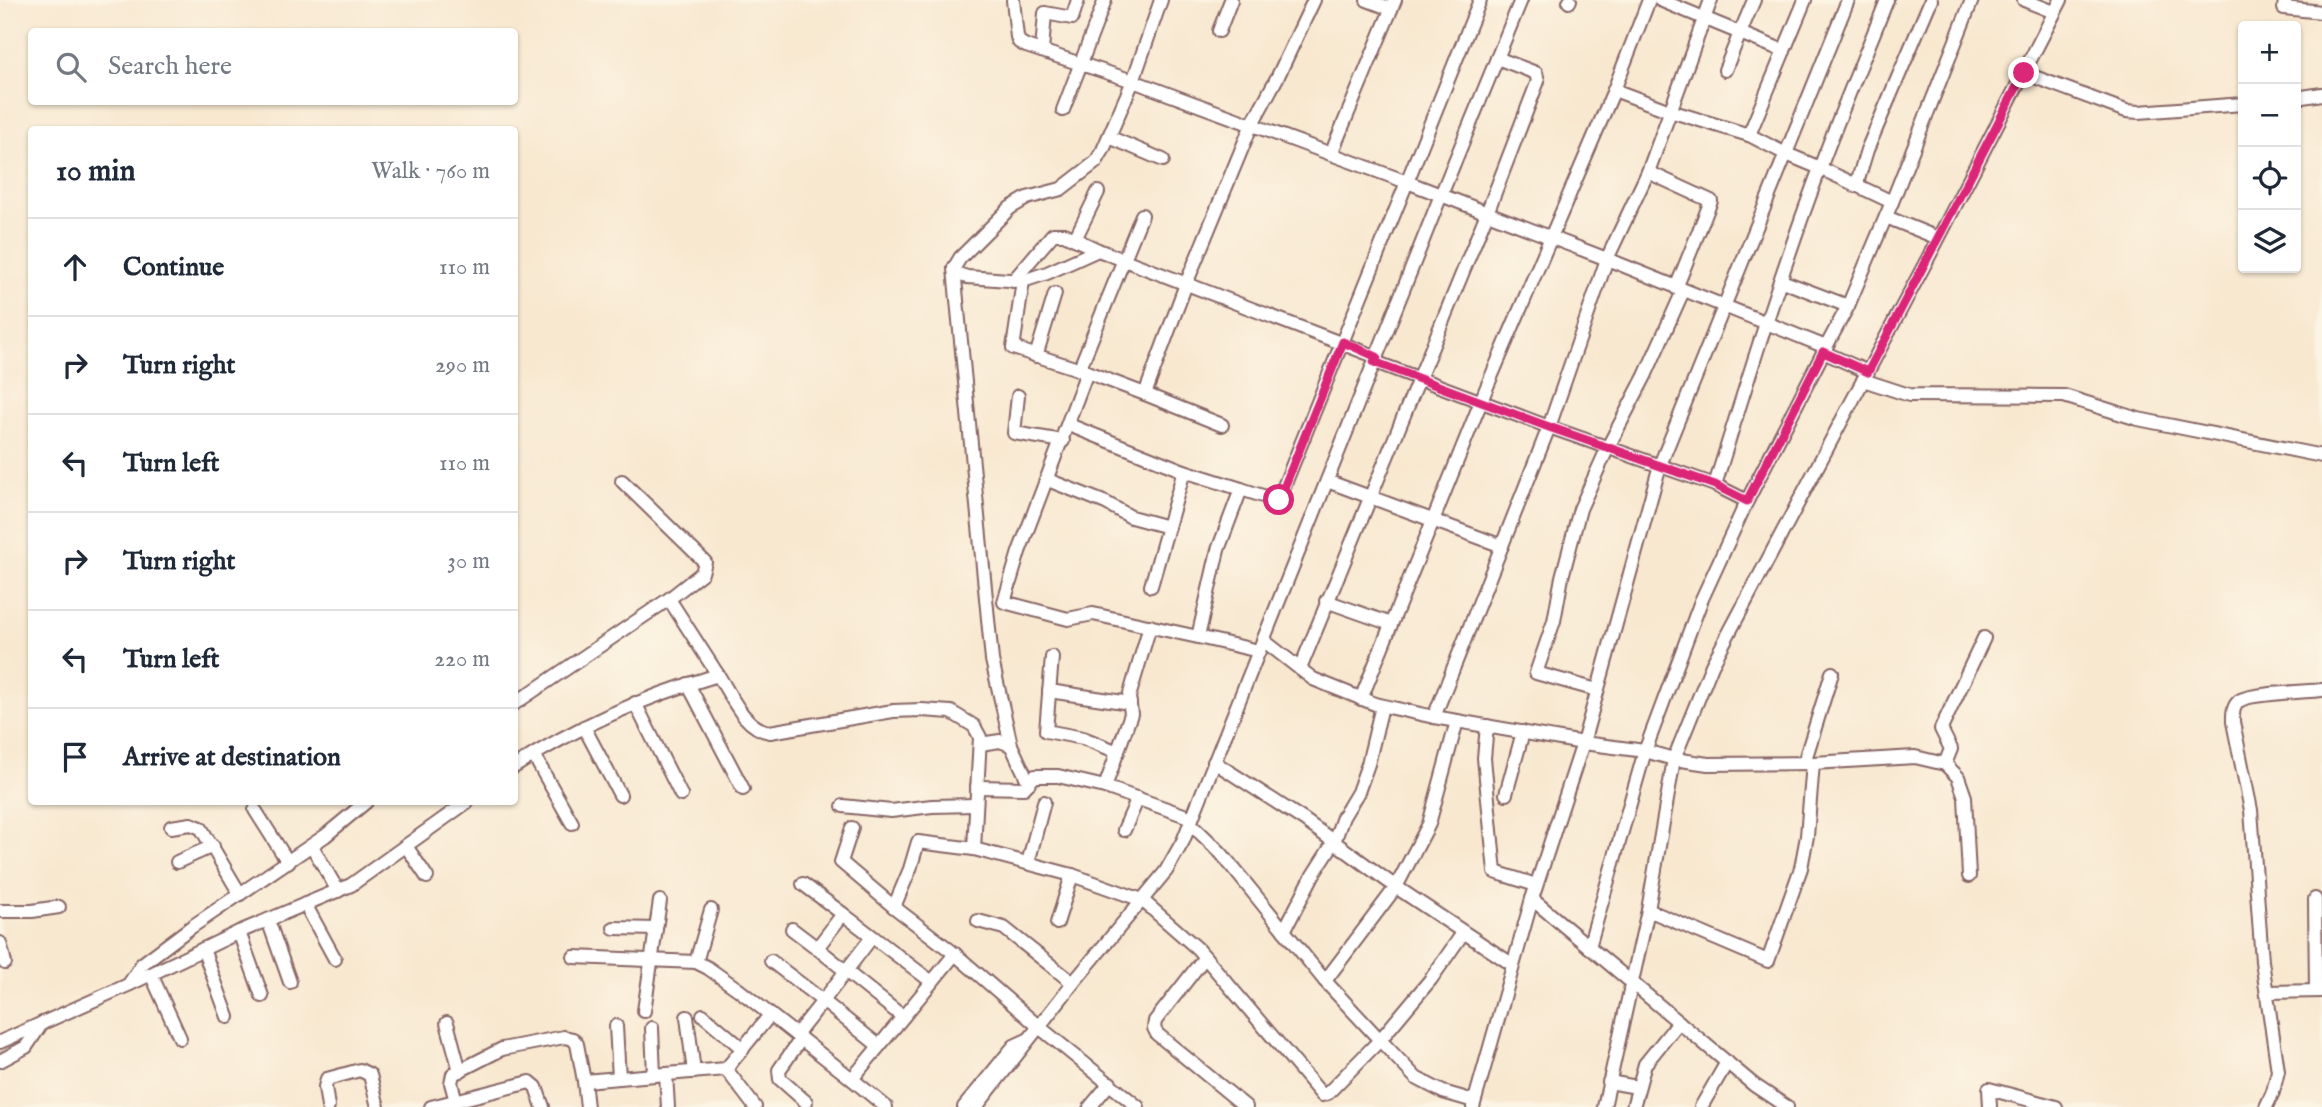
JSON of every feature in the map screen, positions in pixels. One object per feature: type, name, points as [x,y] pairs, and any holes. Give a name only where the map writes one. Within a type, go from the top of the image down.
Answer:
[{"type":"street","points":[[1013,0],[1019,42],[1252,124],[1607,259],[1825,349],[1866,376],[1909,395],[2064,396],[2138,419],[2322,456]]},
{"type":"street","points":[[1042,51],[1045,13],[1072,18],[1078,0]]},
{"type":"street","points":[[1063,110],[1105,0]]},
{"type":"street","points":[[1029,783],[1011,746],[992,660],[954,268],[960,258],[1010,208],[1027,198],[1061,189],[1096,162],[1133,81],[1161,0]]},
{"type":"street","points":[[1219,30],[1231,0]]},
{"type":"street","points":[[1145,394],[1186,284],[1252,124],[1314,0]]},
{"type":"street","points":[[1331,154],[1393,5],[1367,0]]},
{"type":"street","points":[[1069,425],[1184,471],[1279,500],[1480,0]]},
{"type":"street","points":[[976,1107],[1038,1026],[1166,871],[1191,821],[1521,0]]},
{"type":"street","points":[[1361,699],[1481,401],[1614,90],[1649,0]]},
{"type":"street","points":[[1660,0],[1784,51]]},
{"type":"street","points":[[1434,717],[1549,427],[1607,259],[1648,172],[1711,0]]},
{"type":"street","points":[[1725,70],[1754,0]]},
{"type":"street","points":[[1749,135],[1805,0]]},
{"type":"street","points":[[977,787],[1024,788],[1035,776],[1058,776],[1138,798],[1191,821],[1221,853],[1325,981],[1416,1078],[1473,1104],[1536,885],[1583,743],[1660,466],[1784,153],[1848,0]]},
{"type":"street","points":[[1715,485],[1765,323],[1820,168],[1887,0]]},
{"type":"street","points":[[1856,186],[1867,150],[1931,0]]},
{"type":"street","points":[[1589,947],[1645,751],[1701,601],[1747,501],[1848,306],[1972,0]]},
{"type":"street","points":[[2024,0],[2054,12]]},
{"type":"street","points":[[1604,1107],[1648,910],[1674,759],[1712,665],[1938,239],[2061,0]]},
{"type":"street","points":[[2284,0],[2284,8],[2322,12]]},
{"type":"street","points":[[1300,669],[1487,213],[1538,77],[1536,73],[1497,58]]},
{"type":"street","points":[[2024,73],[2126,111],[2139,113],[2238,104]]},
{"type":"street","points":[[1614,90],[1670,111],[1749,135],[1892,202]]},
{"type":"street","points":[[2301,97],[2322,94]]},
{"type":"street","points":[[1109,137],[1163,159]]},
{"type":"street","points":[[1597,690],[1536,673],[1554,621],[1562,577],[1580,509],[1608,446],[1645,376],[1712,201],[1648,172]]},
{"type":"street","points":[[1075,239],[1098,192]]},
{"type":"street","points":[[1142,215],[1123,259],[1083,371],[1069,425],[1019,552],[1004,602],[1068,619],[1094,614],[1198,637],[1261,646],[1313,679],[1382,706],[1583,743],[1645,751],[1674,759],[1708,764],[1809,763],[1915,757],[1945,764],[1958,777],[1965,797],[1969,876]]},
{"type":"street","points":[[1886,217],[1938,239]]},
{"type":"street","points":[[1222,425],[1083,371],[1013,348],[1018,281],[1053,234],[1064,234],[1098,250],[1343,342],[1418,378],[1715,485],[1747,501]]},
{"type":"street","points":[[954,268],[958,274],[967,277],[1018,281],[1047,273],[1098,250]]},
{"type":"street","points":[[1782,281],[1848,306]]},
{"type":"street","points":[[1036,356],[1055,294]]},
{"type":"street","points":[[1018,396],[1014,433],[1063,442]]},
{"type":"street","points":[[1152,586],[1184,471]]},
{"type":"street","points":[[1048,480],[1106,503],[1131,517],[1168,527]]},
{"type":"street","points":[[518,701],[669,599],[702,573],[705,562],[622,481]]},
{"type":"street","points":[[1327,481],[1502,546]]},
{"type":"street","points":[[1198,637],[1218,550],[1241,489]]},
{"type":"street","points":[[669,599],[750,723],[760,731],[770,732],[892,711],[922,710],[951,712],[974,726],[980,737],[974,849]]},
{"type":"street","points":[[1326,601],[1391,624]]},
{"type":"street","points":[[1105,787],[1131,714],[1129,698],[1150,626]]},
{"type":"street","points":[[1945,764],[1951,748],[1941,729],[1984,638]]},
{"type":"street","points":[[1052,657],[1046,731],[1083,738],[1118,752]]},
{"type":"street","points":[[1648,910],[1768,961],[1801,867],[1807,836],[1809,763],[1832,673]]},
{"type":"street","points":[[518,765],[584,727],[635,703],[718,675]]},
{"type":"street","points":[[688,684],[743,789]]},
{"type":"street","points":[[2266,1107],[2278,1071],[2267,992],[2251,810],[2233,722],[2233,709],[2239,700],[2255,696],[2322,690]]},
{"type":"street","points":[[1049,691],[1130,703]]},
{"type":"street","points":[[635,703],[681,795]]},
{"type":"street","points":[[1284,931],[1313,875],[1334,842],[1343,817],[1357,792],[1368,764],[1382,706]]},
{"type":"street","points":[[1325,981],[1396,887],[1429,824],[1457,721]]},
{"type":"street","points":[[1487,726],[1485,758],[1495,872],[1536,885]]},
{"type":"street","points":[[584,727],[620,796]]},
{"type":"street","points":[[1506,794],[1523,732]]},
{"type":"street","points":[[980,744],[1000,741],[1011,746]]},
{"type":"street","points":[[534,756],[572,823]]},
{"type":"street","points":[[1214,762],[1513,965]]},
{"type":"street","points":[[1124,830],[1138,798]]},
{"type":"street","points":[[1028,863],[1044,802]]},
{"type":"street","points":[[128,985],[142,964],[312,846],[362,805]]},
{"type":"street","points":[[0,1041],[128,985],[239,932],[351,885],[463,805]]},
{"type":"street","points":[[843,806],[891,811],[975,805]]},
{"type":"street","points":[[255,810],[288,862]]},
{"type":"street","points":[[171,827],[197,825],[205,832],[240,894]]},
{"type":"street","points":[[852,828],[841,862],[1138,1107]]},
{"type":"street","points":[[894,907],[918,842],[974,849],[1072,875],[1142,900],[1205,957],[1322,1095],[1328,1093],[1380,1040],[1431,979],[1463,933]]},
{"type":"street","points":[[177,862],[213,846]]},
{"type":"street","points":[[312,846],[338,891]]},
{"type":"street","points":[[406,846],[427,877]]},
{"type":"street","points":[[1057,923],[1072,875]]},
{"type":"street","points":[[803,884],[932,982]]},
{"type":"street","points":[[1532,899],[1780,1105]]},
{"type":"street","points":[[2267,992],[2319,991],[2315,900]]},
{"type":"street","points":[[644,1011],[660,901]]},
{"type":"street","points":[[305,904],[335,959]]},
{"type":"street","points":[[0,911],[32,911],[59,907]]},
{"type":"street","points":[[696,961],[711,910]]},
{"type":"street","points":[[817,948],[843,914]]},
{"type":"street","points":[[268,920],[290,982]]},
{"type":"street","points":[[978,921],[1004,928],[1073,983]]},
{"type":"street","points":[[614,929],[656,929]]},
{"type":"street","points":[[792,929],[903,1017]]},
{"type":"street","points":[[239,932],[262,996]]},
{"type":"street","points":[[807,1105],[780,1079],[779,1070],[823,1001],[872,937]]},
{"type":"street","points":[[0,943],[5,963]]},
{"type":"street","points":[[203,949],[228,1017]]},
{"type":"street","points":[[852,1079],[955,954]]},
{"type":"street","points":[[574,957],[696,961],[719,975],[886,1107]]},
{"type":"street","points":[[1205,957],[1155,1021],[1154,1028],[1157,1034],[1246,1107]]},
{"type":"street","points":[[771,961],[879,1046]]},
{"type":"street","points":[[151,974],[180,1038]]},
{"type":"street","points":[[703,1015],[743,1049]]},
{"type":"street","points":[[584,1081],[726,1069],[770,1015]]},
{"type":"street","points":[[687,1017],[694,1072]]},
{"type":"street","points":[[1633,1107],[1645,1064],[1679,1022]]},
{"type":"street","points":[[0,1061],[26,1047],[42,1023]]},
{"type":"street","points":[[447,1023],[460,1070]]},
{"type":"street","points":[[616,1026],[619,1078]]},
{"type":"street","points":[[652,1028],[668,1107]]},
{"type":"street","points":[[456,1101],[451,1078],[460,1070],[502,1049],[564,1037],[573,1039],[577,1044],[587,1107]]},
{"type":"street","points":[[964,1107],[1014,1046],[1028,1040]]},
{"type":"street","points":[[1701,1107],[1727,1062]]},
{"type":"street","points":[[726,1069],[755,1107]]},
{"type":"street","points":[[328,1107],[325,1087],[327,1079],[360,1070],[370,1075],[377,1107]]},
{"type":"street","points":[[431,1107],[530,1082],[536,1087],[543,1107]]},
{"type":"street","points":[[1609,1082],[1637,1087]]},
{"type":"street","points":[[1090,1107],[1110,1083]]},
{"type":"street","points":[[1990,1107],[1989,1089],[2056,1107]]},
{"type":"route","points":[[1279,500],[1343,342],[1377,357],[1374,362],[1715,485],[1747,501],[1823,352],[1868,372],[2024,73]]}]
